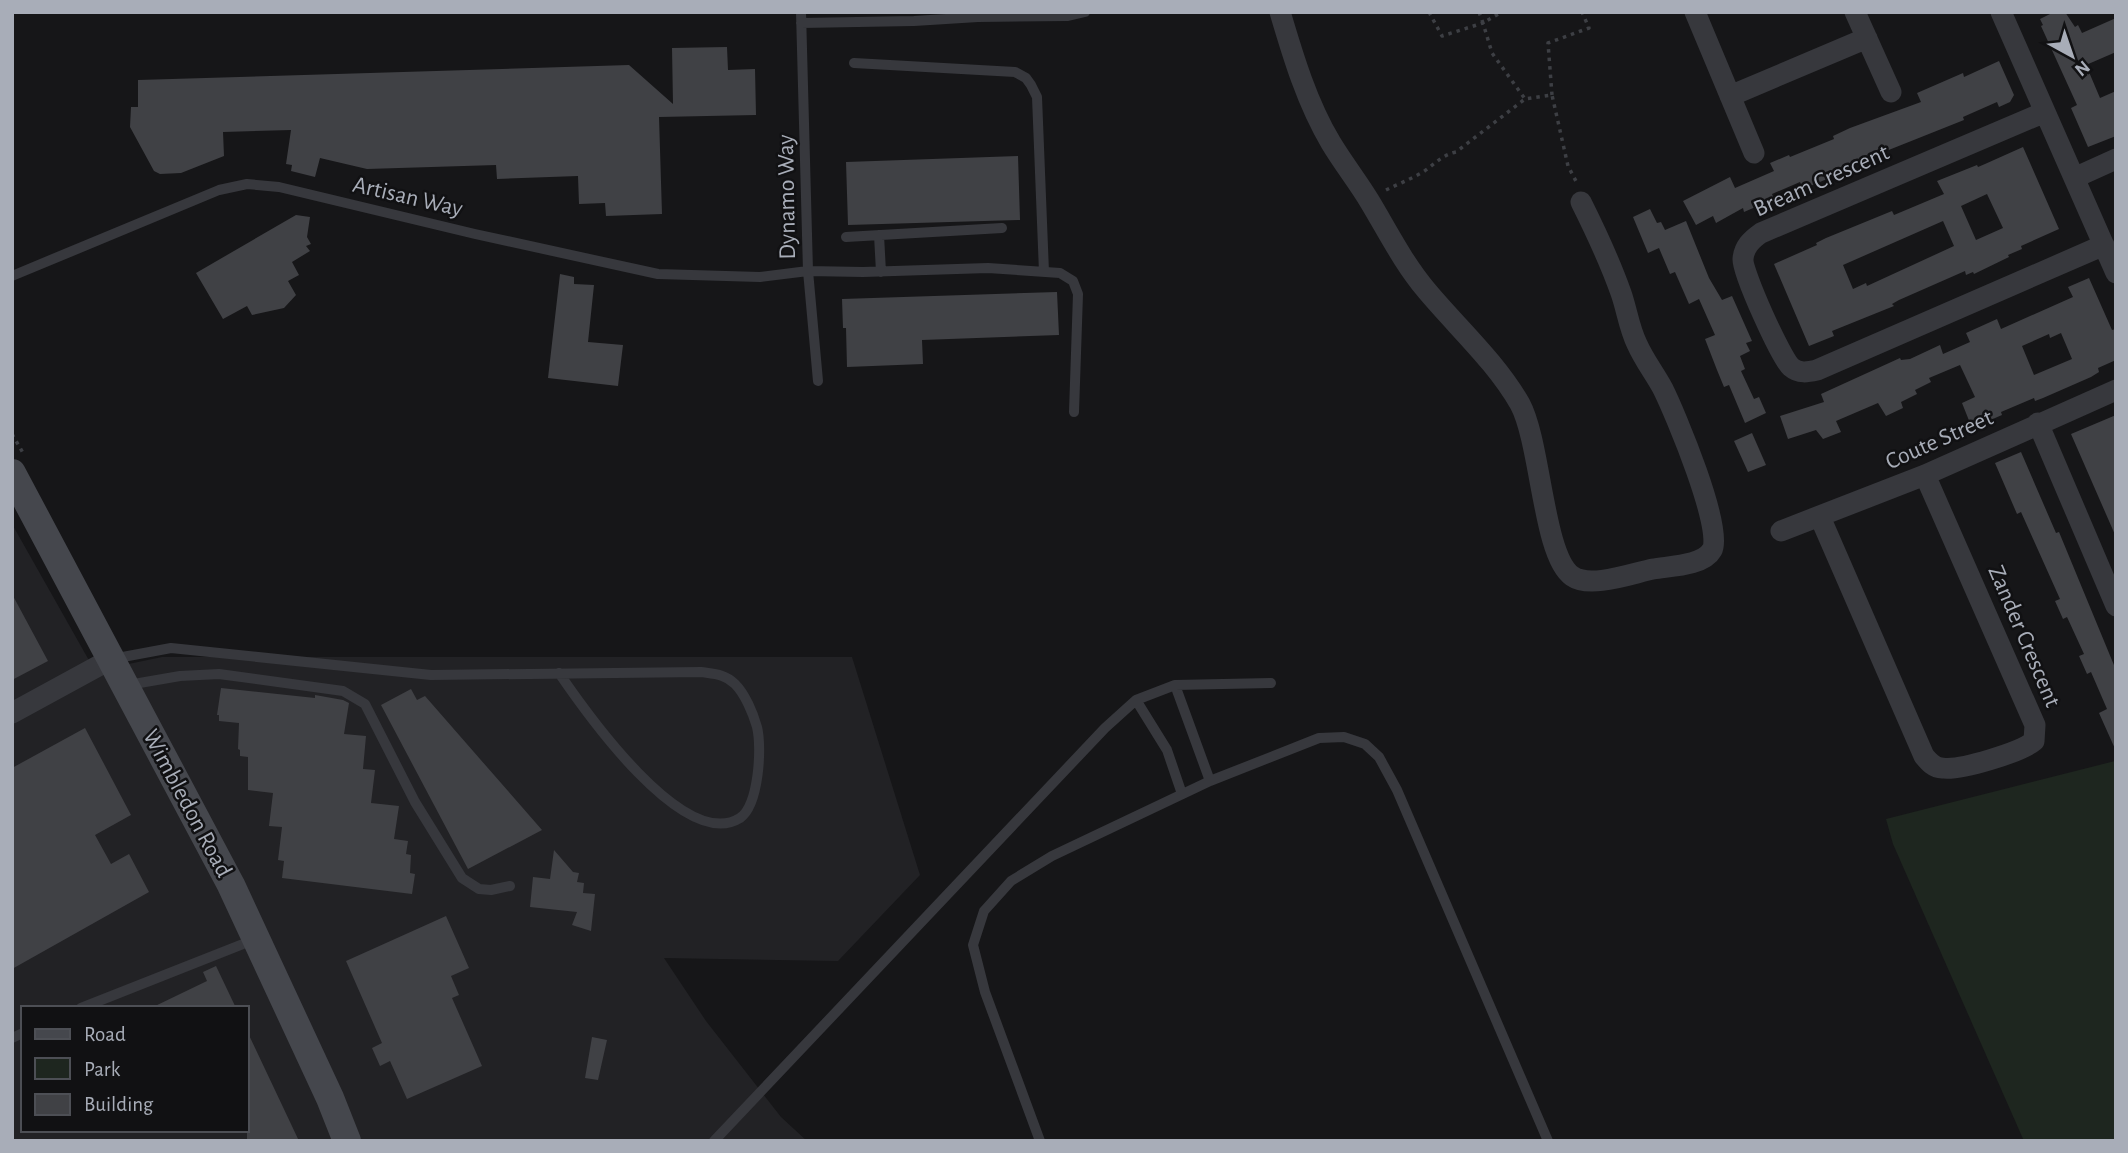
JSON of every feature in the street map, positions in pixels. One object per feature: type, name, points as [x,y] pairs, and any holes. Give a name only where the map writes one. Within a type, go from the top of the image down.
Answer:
[{"type":"main road","name":"Wimbledon Road","points":[[12,473],[231,884],[330,1098],[347,1141]]},
{"type":"street","points":[[1280,12],[1289,44],[1330,141],[1408,266],[1502,377],[1520,405],[1531,429],[1546,516],[1560,559],[1570,575],[1590,581],[1613,579],[1697,561],[1711,553],[1715,536],[1712,518],[1692,459],[1663,389],[1635,341],[1610,264],[1581,202]]},
{"type":"street","points":[[1695,12],[1754,153]]},
{"type":"street","points":[[1856,12],[1891,92]]},
{"type":"street","points":[[2001,12],[2116,273]]},
{"type":"street","points":[[1730,96],[1867,38]]},
{"type":"street","name":"Bream Crescent","points":[[2045,112],[1761,233],[1751,240],[1743,257],[1749,283],[1785,359],[1797,371],[1808,372],[2104,245]]},
{"type":"street","points":[[2074,177],[2116,159]]},
{"type":"street","name":"Coute Street","points":[[1781,531],[1925,475],[2116,390]]},
{"type":"street","points":[[2038,424],[2116,606]]},
{"type":"street","name":"Zander Crescent","points":[[1820,517],[1924,756],[1940,769],[2014,752],[2034,741],[2035,725],[1925,475]]},
{"type":"street","points":[[12,713],[111,659]]},
{"type":"lane","points":[[801,18],[914,21],[990,16],[1068,16],[1085,12]]},
{"type":"lane","name":"Dynamo Way","points":[[801,18],[808,271],[818,380]]},
{"type":"lane","points":[[854,63],[989,69],[1015,72],[1026,78],[1037,97],[1044,272]]},
{"type":"lane","name":"Artisan Way","points":[[12,276],[219,190],[247,184],[279,187],[658,274],[760,276],[808,271],[881,272],[988,268],[1044,272],[1065,275],[1073,281],[1078,293],[1074,412]]},
{"type":"lane","points":[[846,237],[1002,228]]},
{"type":"lane","points":[[879,235],[881,272]]},
{"type":"lane","points":[[111,659],[171,648],[431,675],[559,673],[701,672],[723,675],[740,690],[757,727],[760,749],[754,797],[746,812],[722,823],[680,809],[617,752],[559,673]]},
{"type":"lane","points":[[125,686],[180,676],[219,674],[343,691],[354,696],[365,704],[415,802],[452,866],[462,878],[479,889],[491,890],[510,886]]},
{"type":"lane","points":[[714,1141],[1105,728],[1136,700],[1175,685],[1271,683]]},
{"type":"lane","points":[[1175,685],[1210,781]]},
{"type":"lane","points":[[1136,700],[1167,750],[1182,794]]},
{"type":"lane","points":[[1040,1141],[985,992],[973,945],[984,911],[1011,881],[1052,856],[1210,781],[1319,738],[1344,737],[1365,744],[1379,757],[1397,790],[1548,1141]]},
{"type":"lane","points":[[86,1006],[256,939]]},
{"type":"path","points":[[1429,12],[1442,36],[1483,23],[1502,12]]},
{"type":"path","points":[[1479,12],[1492,53],[1525,99]]},
{"type":"path","points":[[1581,202],[1581,193],[1568,166],[1552,95],[1548,43],[1589,28],[1582,12]]},
{"type":"path","points":[[1369,200],[1420,174],[1437,163],[1443,155],[1456,152],[1525,99],[1552,95]]},
{"type":"shaded area","points":[[12,524],[95,671],[162,657],[852,657],[920,875],[838,961],[664,958],[706,1021],[781,1117],[807,1141],[12,1141]]},
{"type":"green space","points":[[2115,761],[2116,1141],[2024,1141],[1893,844],[1886,819]]},
{"type":"building","points":[[2054,12],[2065,12],[2082,33],[2116,18],[2116,52],[2086,65],[2100,98],[2116,91],[2116,136],[2088,147],[2071,108],[2077,105],[2041,26],[2043,25],[2040,19]]},
{"type":"building","points":[[727,47],[728,70],[755,69],[756,115],[659,117],[662,214],[606,216],[605,203],[579,204],[578,176],[497,179],[496,165],[367,169],[320,158],[315,177],[291,171],[292,165],[286,164],[291,130],[223,132],[224,156],[181,173],[160,174],[154,171],[130,127],[131,107],[138,107],[138,80],[629,65],[673,104],[672,48]]},
{"type":"building","points":[[1999,61],[2014,95],[2010,102],[1999,107],[1997,102],[1963,117],[1964,120],[1846,167],[1847,169],[1839,174],[1803,189],[1800,182],[1772,194],[1774,199],[1744,212],[1743,208],[1716,223],[1713,216],[1696,225],[1683,201],[1730,177],[1735,188],[1774,171],[1770,163],[1834,139],[1833,136],[1850,128],[1921,102],[1917,93],[1963,73],[1964,77]]},
{"type":"building","points":[[2023,147],[2059,229],[2021,246],[2022,249],[2008,255],[2009,257],[1974,274],[1973,272],[1966,275],[1965,271],[1899,300],[1892,304],[1894,306],[1832,331],[1834,336],[1809,346],[1774,264],[1817,245],[1816,243],[1826,238],[1892,211],[1894,215],[1944,194],[1937,181]],"holes":[[[1987,194],[2003,228],[1976,240],[1961,206]],[[1943,221],[1954,246],[1867,286],[1866,283],[1853,289],[1843,265]]]},
{"type":"building","points":[[1018,156],[1020,220],[848,225],[846,162]]},
{"type":"building","points":[[1650,209],[1657,223],[1661,222],[1665,230],[1686,221],[1709,278],[1722,300],[1732,296],[1752,341],[1746,343],[1750,351],[1740,356],[1745,369],[1741,371],[1754,399],[1759,397],[1766,413],[1745,423],[1729,385],[1724,387],[1705,339],[1715,335],[1699,299],[1689,304],[1675,272],[1670,274],[1659,248],[1648,253],[1633,217]]},
{"type":"building","points":[[296,215],[310,217],[307,237],[311,244],[306,246],[310,251],[292,262],[299,275],[288,281],[296,295],[284,308],[252,315],[247,306],[223,319],[196,273]]},
{"type":"building","points":[[560,274],[574,277],[574,284],[594,285],[588,342],[623,345],[618,386],[548,378]]},
{"type":"building","points":[[2089,278],[2112,330],[2116,329],[2116,360],[2098,368],[2099,372],[2091,377],[2043,398],[2035,401],[2034,398],[2001,412],[2002,415],[1972,428],[1962,403],[1975,397],[1960,365],[1929,378],[1931,382],[1915,390],[1917,394],[1901,402],[1903,408],[1886,416],[1878,403],[1836,421],[1841,432],[1823,439],[1816,430],[1788,439],[1780,416],[1824,402],[1821,394],[1900,358],[1910,359],[1940,345],[1943,354],[1970,342],[1966,333],[1997,319],[2001,329],[2073,297],[2068,287]],"holes":[[[2061,333],[2072,359],[2034,375],[2022,346],[2049,334],[2050,338]]]},
{"type":"building","points":[[1057,292],[1059,335],[922,340],[923,364],[847,367],[842,299]]},
{"type":"building","points":[[2116,415],[2116,537],[2071,434]]},
{"type":"building","points":[[1752,433],[1766,465],[1748,472],[1734,441]]},
{"type":"building","points":[[2021,452],[2056,533],[2059,532],[2116,670],[2116,751],[2099,713],[2107,709],[2091,672],[2087,674],[2079,656],[2084,654],[2067,617],[2063,619],[2055,601],[2060,599],[2021,512],[2017,514],[1995,463]]},
{"type":"building","points":[[12,594],[48,661],[12,680]]},
{"type":"building","points":[[221,688],[315,698],[315,695],[349,703],[344,734],[366,736],[363,769],[375,770],[371,803],[399,806],[394,839],[408,841],[406,854],[411,855],[410,873],[415,874],[412,894],[282,878],[284,861],[278,860],[282,827],[269,826],[273,793],[248,790],[248,757],[240,756],[238,749],[239,723],[219,721],[217,715]]},
{"type":"building","points":[[411,689],[417,700],[425,696],[542,830],[468,869],[381,705]]},
{"type":"building","points":[[85,728],[131,815],[95,835],[111,864],[129,854],[149,892],[12,969],[12,768]]},
{"type":"building","points":[[554,850],[573,872],[579,873],[577,882],[584,883],[583,893],[595,894],[591,931],[572,925],[577,912],[530,907],[533,877],[550,879]]},
{"type":"building","points":[[446,916],[469,968],[451,976],[459,995],[452,998],[482,1066],[407,1099],[390,1061],[380,1066],[372,1048],[382,1043],[346,961]]},
{"type":"building","points":[[216,966],[235,1006],[155,1006],[207,981],[203,972]]},
{"type":"building","points":[[248,1033],[299,1141],[247,1141],[248,1132]]},
{"type":"building","points":[[592,1037],[607,1040],[598,1080],[585,1078]]}]
